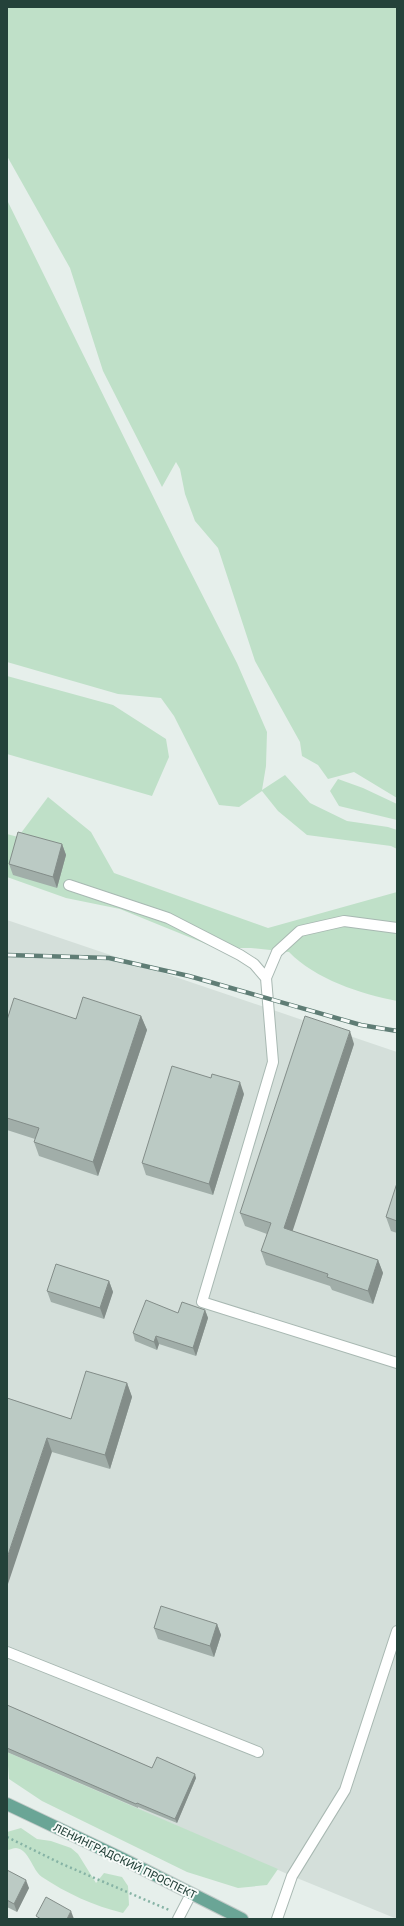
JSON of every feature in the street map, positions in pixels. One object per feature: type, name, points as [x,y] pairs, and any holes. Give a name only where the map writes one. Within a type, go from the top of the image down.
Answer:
[{"type":"main road","name":"ЛЕНИНГРАДСКИЙ ПРОСПЕКТ","points":[[7,1804],[125,1860],[242,1919]]},
{"type":"lane","points":[[69,885],[168,918],[240,955],[254,964],[266,978]]},
{"type":"lane","points":[[397,928],[344,921],[300,931],[277,952],[266,978],[273,1062],[202,1302],[397,1363]]},
{"type":"lane","points":[[277,1919],[292,1876],[345,1790],[397,1631]]},
{"type":"lane","points":[[7,1652],[258,1752]]},
{"type":"lane","points":[[179,1917],[191,1894]]},
{"type":"path","points":[[7,1837],[62,1864],[179,1917]]},
{"type":"shaded area","points":[[7,920],[397,1052],[397,1919],[292,1876],[7,1752]]},
{"type":"green space","points":[[7,7],[397,7],[397,798],[354,772],[328,779],[318,765],[302,756],[300,742],[255,661],[218,548],[195,521],[185,494],[180,469],[176,462],[162,487],[103,371],[70,268],[7,156]]},
{"type":"green space","points":[[7,200],[183,557],[237,663],[267,732],[266,766],[262,790],[285,775],[310,803],[347,821],[388,827],[397,830],[397,849],[391,846],[307,835],[278,811],[262,791],[239,807],[219,805],[174,716],[161,698],[118,694],[7,662]]},
{"type":"green space","points":[[7,676],[113,705],[166,739],[169,757],[152,796],[7,754]]},
{"type":"green space","points":[[338,779],[363,788],[397,804],[397,820],[339,806],[330,791]]},
{"type":"green space","points":[[48,797],[91,832],[114,873],[268,928],[397,892],[397,1001],[354,990],[325,978],[300,962],[289,952],[251,948],[216,948],[120,909],[66,898],[7,877],[7,834],[18,837]]},
{"type":"green space","points":[[7,1752],[278,1869],[267,1885],[238,1888],[187,1872],[42,1801],[9,1779]]},
{"type":"green space","points":[[21,1828],[37,1839],[51,1841],[71,1848],[78,1854],[96,1883],[104,1873],[122,1877],[128,1886],[129,1905],[123,1913],[91,1903],[61,1888],[42,1877],[24,1852],[20,1849],[16,1848],[7,1850],[7,1832]]},
{"type":"building","points":[[18,832],[62,844],[53,877],[9,864]]},
{"type":"building","points":[[83,997],[141,1016],[93,1162],[34,1142],[39,1128],[7,1118],[7,1020],[14,998],[76,1019]]},
{"type":"building","points":[[305,1016],[350,1031],[284,1228],[378,1260],[368,1291],[327,1277],[328,1274],[261,1251],[271,1223],[240,1213]]},
{"type":"building","points":[[172,1066],[211,1078],[212,1074],[240,1082],[209,1184],[142,1163]]},
{"type":"building","points":[[397,1183],[397,1221],[386,1217]]},
{"type":"building","points":[[56,1264],[109,1281],[100,1308],[47,1291]]},
{"type":"building","points":[[146,1300],[178,1313],[182,1302],[205,1310],[193,1348],[156,1336],[154,1342],[133,1333]]},
{"type":"building","points":[[86,1371],[127,1383],[105,1455],[47,1438],[7,1558],[7,1398],[71,1419]]},
{"type":"building","points":[[161,1606],[217,1624],[210,1646],[154,1628]]},
{"type":"building","points":[[7,1705],[152,1768],[157,1757],[195,1774],[175,1819],[137,1803],[136,1804],[7,1748]]},
{"type":"building","points":[[7,1870],[26,1880],[14,1904],[7,1900]]},
{"type":"building","points":[[46,1897],[71,1911],[67,1919],[41,1919],[36,1916]]},
{"type":"railway","points":[[7,955],[109,958],[189,976],[361,1025],[397,1031]]}]
